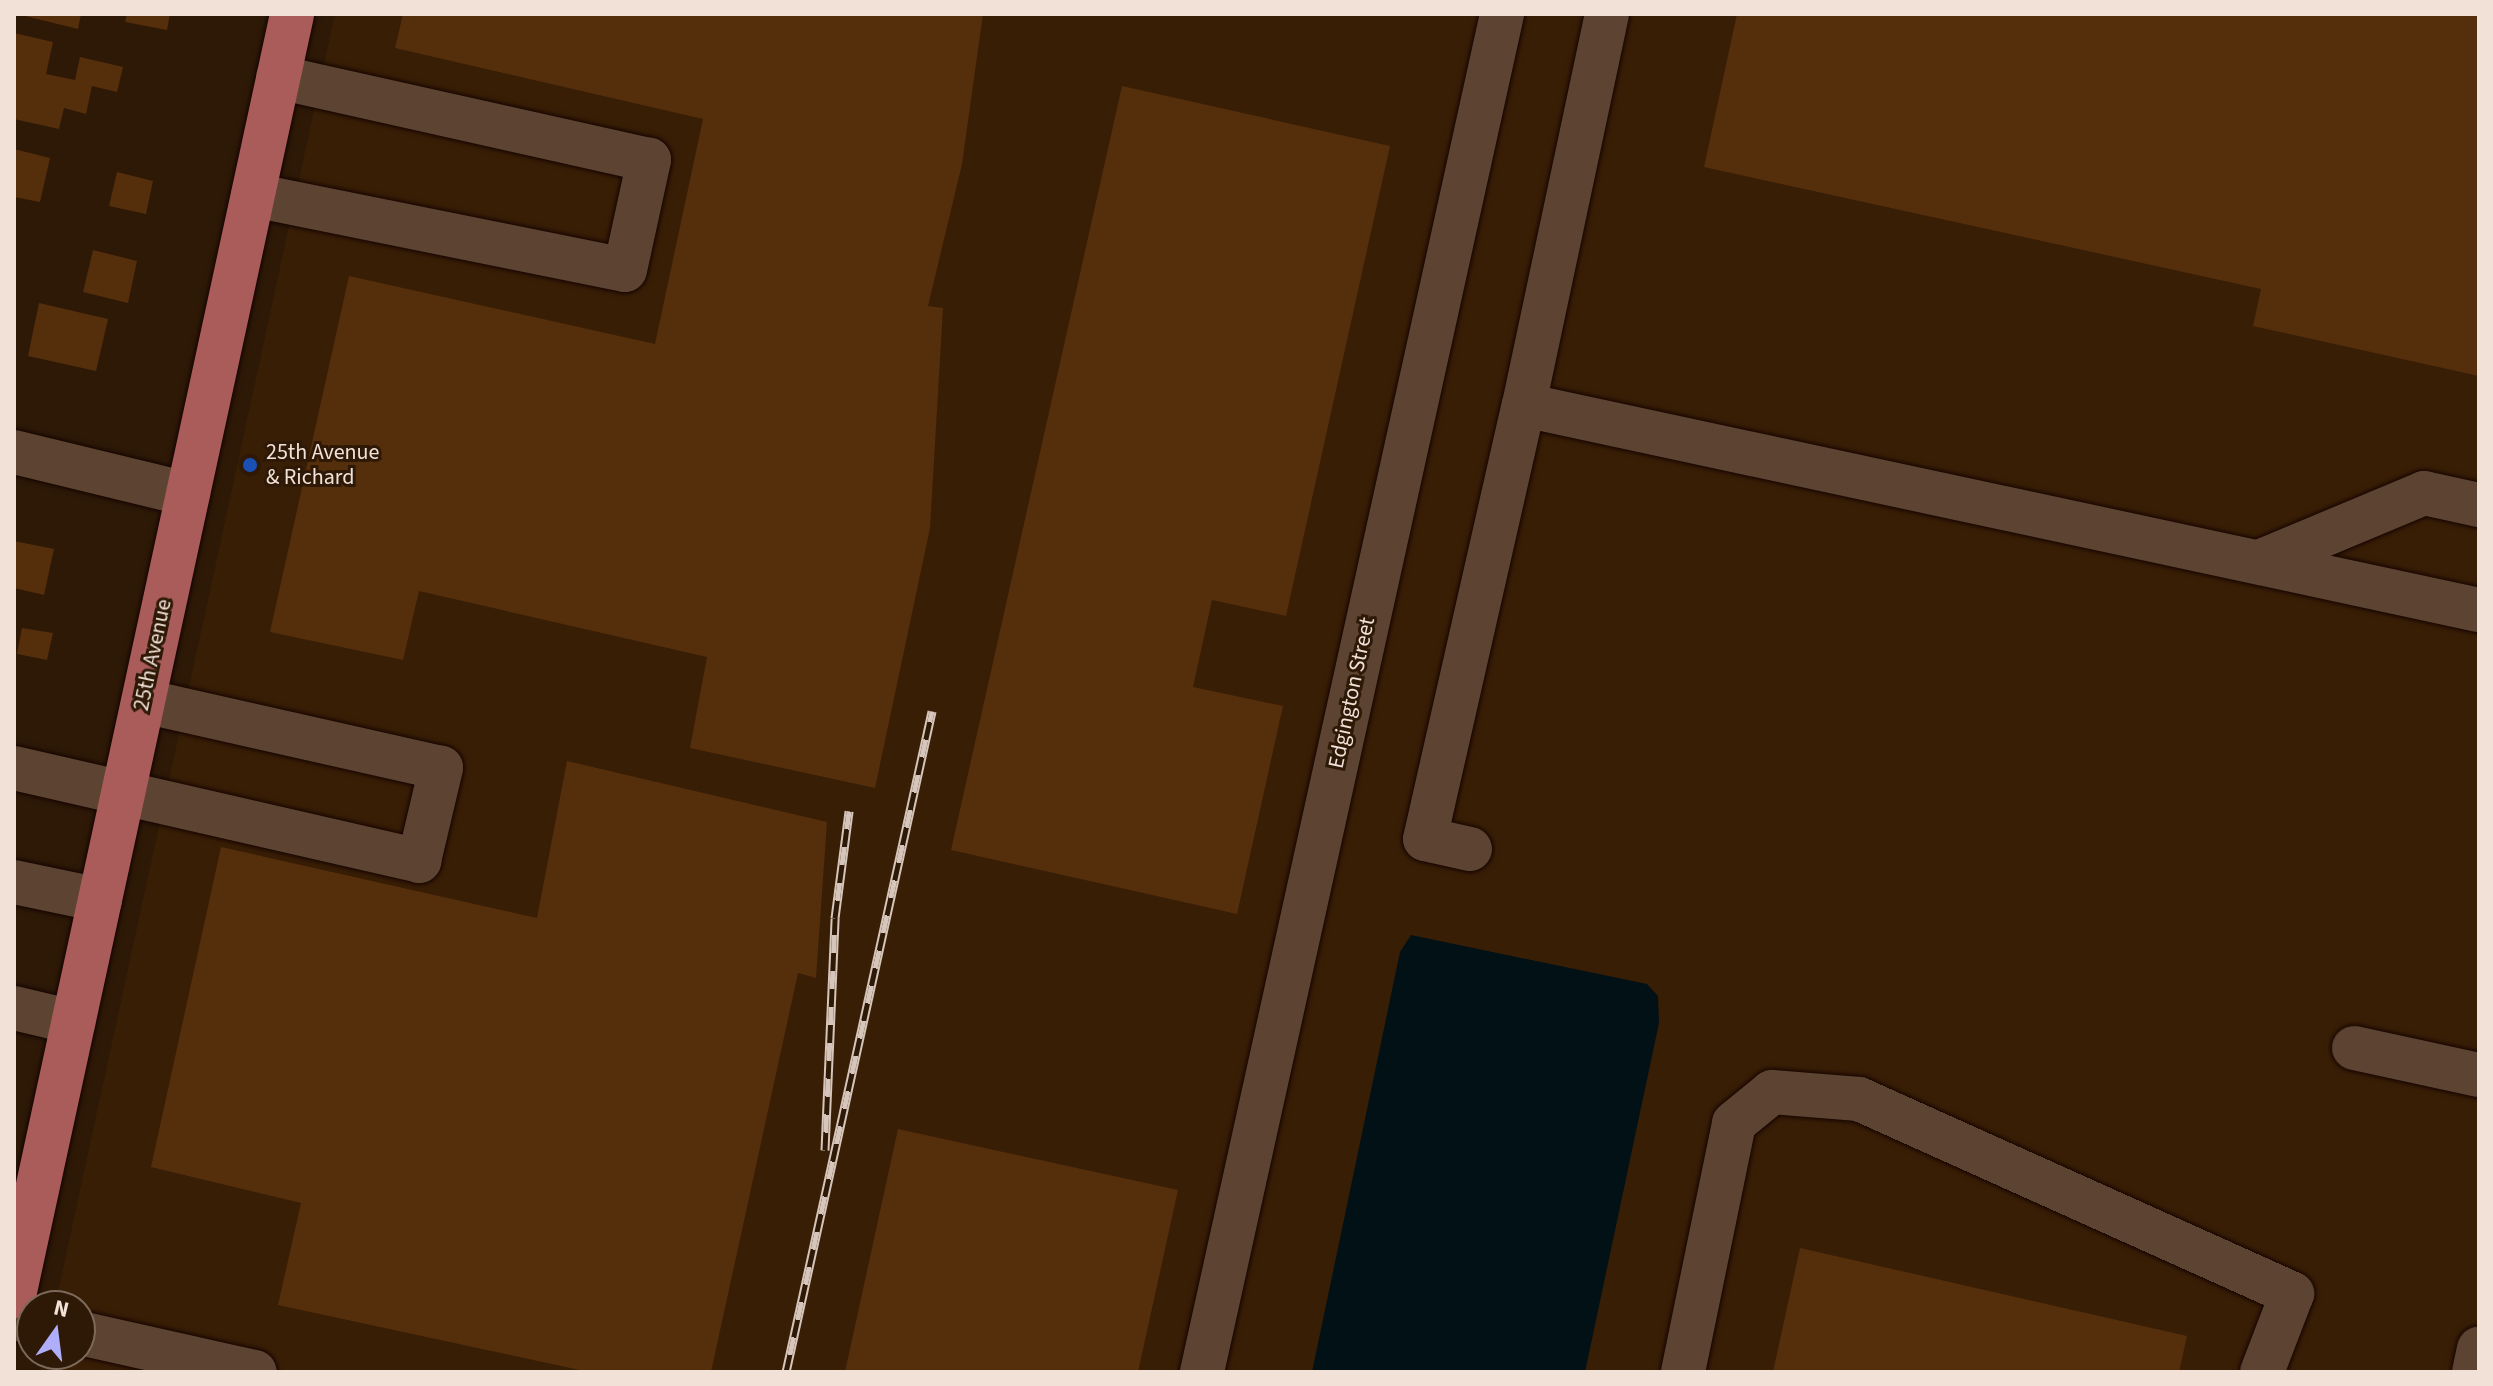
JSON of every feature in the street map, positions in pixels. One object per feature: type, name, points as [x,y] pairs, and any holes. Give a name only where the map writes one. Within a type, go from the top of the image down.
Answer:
[{"type":"main road","name":"25th Avenue","points":[[14,1296],[292,14]]},
{"type":"street","name":"Edgington Street","points":[[1202,1372],[1502,14]]},
{"type":"street","points":[[1470,849],[1425,839],[1524,405],[1607,14]]},
{"type":"street","points":[[253,195],[625,270],[649,160],[278,77]]},
{"type":"street","points":[[1524,405],[2479,610]]},
{"type":"street","points":[[14,452],[188,494]]},
{"type":"street","points":[[2259,562],[2424,493],[2479,505]]},
{"type":"street","points":[[14,768],[419,861],[441,768],[143,701]]},
{"type":"street","points":[[14,882],[100,900]]},
{"type":"street","points":[[14,1008],[73,1022]]},
{"type":"street","points":[[2354,1048],[2479,1075]]},
{"type":"street","points":[[1683,1372],[1734,1123],[1772,1092],[1859,1099],[2292,1294],[2262,1372]]},
{"type":"street","points":[[96,1340],[146,1360],[255,1372]]},
{"type":"street","points":[[2474,1372],[2479,1349]]},
{"type":"shaded area","points":[[335,14],[2479,14],[2479,1372],[40,1372],[96,1370],[96,1290],[58,1290]]},
{"type":"shaded area","points":[[1411,935],[1647,984],[1658,996],[1659,1023],[1585,1372],[1312,1372],[1400,952]]},
{"type":"building","points":[[17,14],[81,14],[78,29]]},
{"type":"building","points":[[127,14],[170,14],[167,30],[125,22]]},
{"type":"building","points":[[403,14],[983,14],[962,164],[928,306],[943,308],[930,528],[875,788],[690,748],[707,657],[419,591],[403,660],[270,632],[349,276],[655,344],[703,119],[395,48]]},
{"type":"building","points":[[1737,14],[2479,14],[2479,376],[2253,326],[2261,289],[1704,167]]},
{"type":"building","points":[[14,33],[53,42],[46,74],[75,80],[80,57],[123,67],[117,92],[92,86],[86,114],[64,108],[59,129],[14,119]]},
{"type":"building","points":[[1122,86],[1390,146],[1286,616],[1212,600],[1193,687],[1283,706],[1237,914],[951,850]]},
{"type":"building","points":[[14,149],[50,158],[40,202],[14,197]]},
{"type":"building","points":[[117,172],[153,181],[146,214],[109,206]]},
{"type":"building","points":[[93,250],[137,261],[128,303],[83,292]]},
{"type":"building","points":[[39,303],[108,319],[96,371],[28,356]]},
{"type":"building","points":[[14,541],[54,549],[44,595],[14,588]]},
{"type":"building","points":[[22,628],[53,633],[47,660],[17,654]]},
{"type":"building","points":[[567,761],[827,822],[816,978],[798,973],[711,1372],[589,1372],[278,1305],[301,1203],[151,1167],[221,847],[537,918]]},
{"type":"building","points":[[898,1129],[1178,1190],[1138,1372],[845,1372]]},
{"type":"building","points":[[1800,1248],[2187,1336],[2179,1372],[1773,1372]]},
{"type":"railway","points":[[786,1372],[932,711]]},
{"type":"railway","points":[[825,1150],[835,918],[849,811]]},
{"type":"place","name":"25th Avenue & Richard","points":[[250,465]]}]
